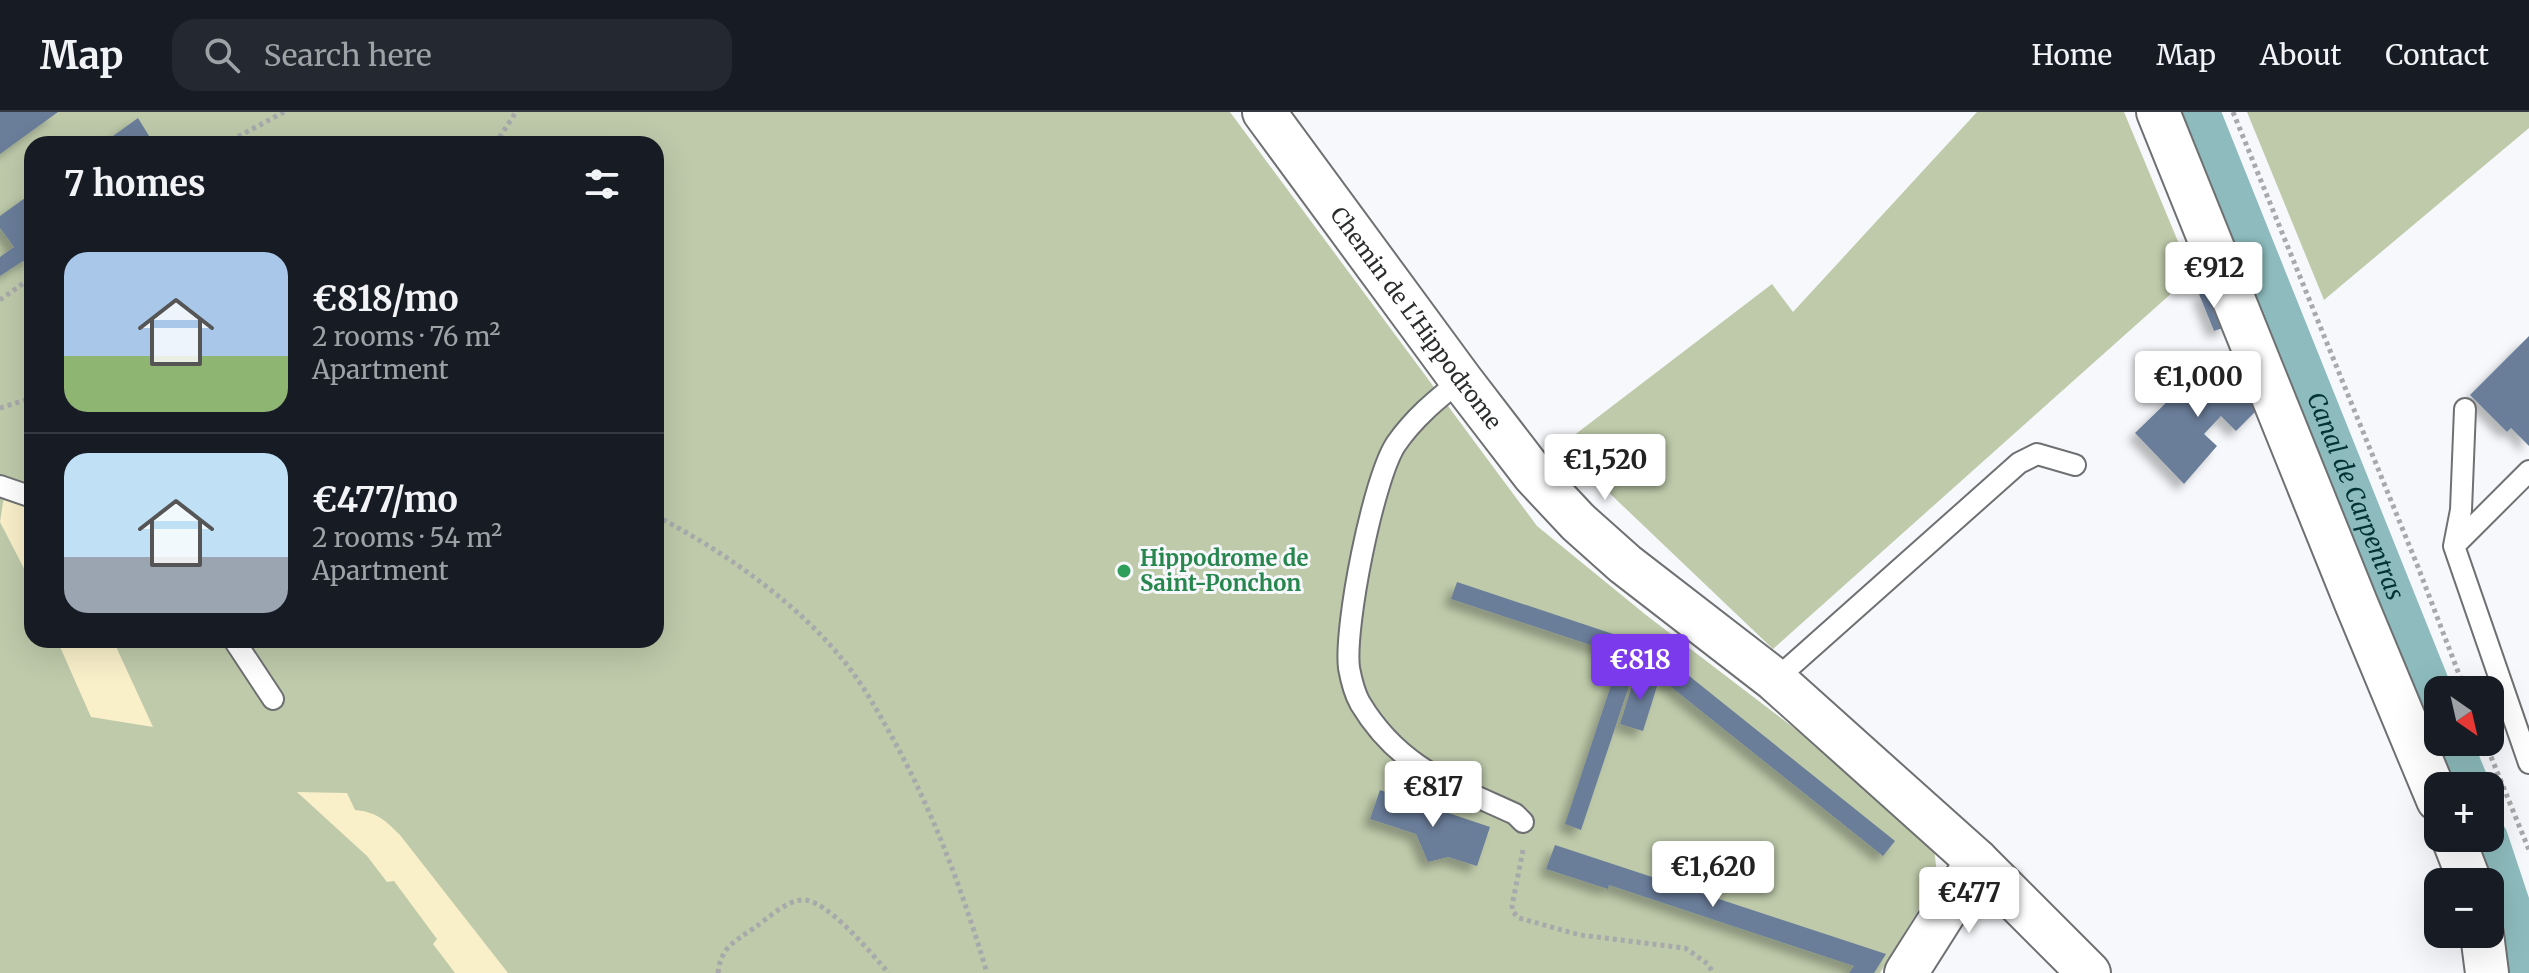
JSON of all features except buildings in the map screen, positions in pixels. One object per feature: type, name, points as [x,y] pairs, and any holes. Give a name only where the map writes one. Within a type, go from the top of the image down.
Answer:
[{"type":"street","name":"Chemin de L'Hippodrome","points":[[1264,112],[1461,380],[1534,475],[1578,522],[1625,564],[1775,680],[1977,861],[2089,973]]},
{"type":"street","points":[[2158,112],[2426,772]]},
{"type":"street","points":[[1906,973],[1977,861]]},
{"type":"street","points":[[2484,948],[2487,973]]},
{"type":"lane","points":[[1461,380],[1413,422],[1395,446],[1380,482],[1368,526],[1350,626],[1349,668],[1358,700],[1397,750],[1427,774],[1515,814],[1523,822]]},
{"type":"lane","points":[[2465,409],[2461,510],[2454,546],[2523,721],[2529,763]]},
{"type":"lane","points":[[1775,680],[2019,463],[2037,454],[2075,465]]},
{"type":"lane","points":[[2454,546],[2529,471]]},
{"type":"lane","points":[[0,486],[24,494]]},
{"type":"lane","points":[[239,648],[273,699]]},
{"type":"path","points":[[239,136],[284,112]]},
{"type":"path","points":[[500,136],[516,112]]},
{"type":"path","points":[[2233,112],[2460,676]]},
{"type":"path","points":[[0,300],[24,283]]},
{"type":"path","points":[[0,408],[24,400]]},
{"type":"path","points":[[664,520],[775,594],[817,631],[843,660],[870,698],[912,775],[969,912],[987,973]]},
{"type":"path","points":[[2491,756],[2529,850]]},
{"type":"path","points":[[1523,822],[1526,839],[1512,906],[1519,918],[1580,935],[1685,948],[1708,964],[1713,973]]},
{"type":"path","points":[[718,973],[720,958],[729,945],[801,899],[817,902],[834,916],[889,973]]},
{"type":"green space","name":"Hippodrome de Saint-Ponchon","points":[[0,112],[1230,112],[1537,526],[1646,615],[1924,827],[1934,848],[1937,874],[1880,973],[0,973]]},
{"type":"green space","points":[[1977,112],[2124,112],[2192,275],[1773,649],[1560,446],[1772,284],[1793,312]]},
{"type":"green space","points":[[2247,112],[2529,112],[2529,128],[2324,300]]},
{"type":"sand","points":[[4,496],[24,504],[24,568],[0,522]]},
{"type":"sand","points":[[61,648],[117,648],[153,727],[91,717]]},
{"type":"sand","points":[[297,792],[347,793],[355,810],[375,815],[390,825],[508,973],[455,973],[433,944],[437,939],[394,881],[387,882],[367,856]]},
{"type":"waterway","name":"Canal de Carpentras","points":[[2201,112],[2427,676]]},
{"type":"waterway","name":"Canal de Carpentras","points":[[2459,756],[2465,772]]},
{"type":"waterway","name":"Canal de Carpentras","points":[[2494,852],[2522,937],[2526,973]]},
{"type":"place","name":"Hippodrome de Saint-Ponchon","points":[[1124,571]]}]
